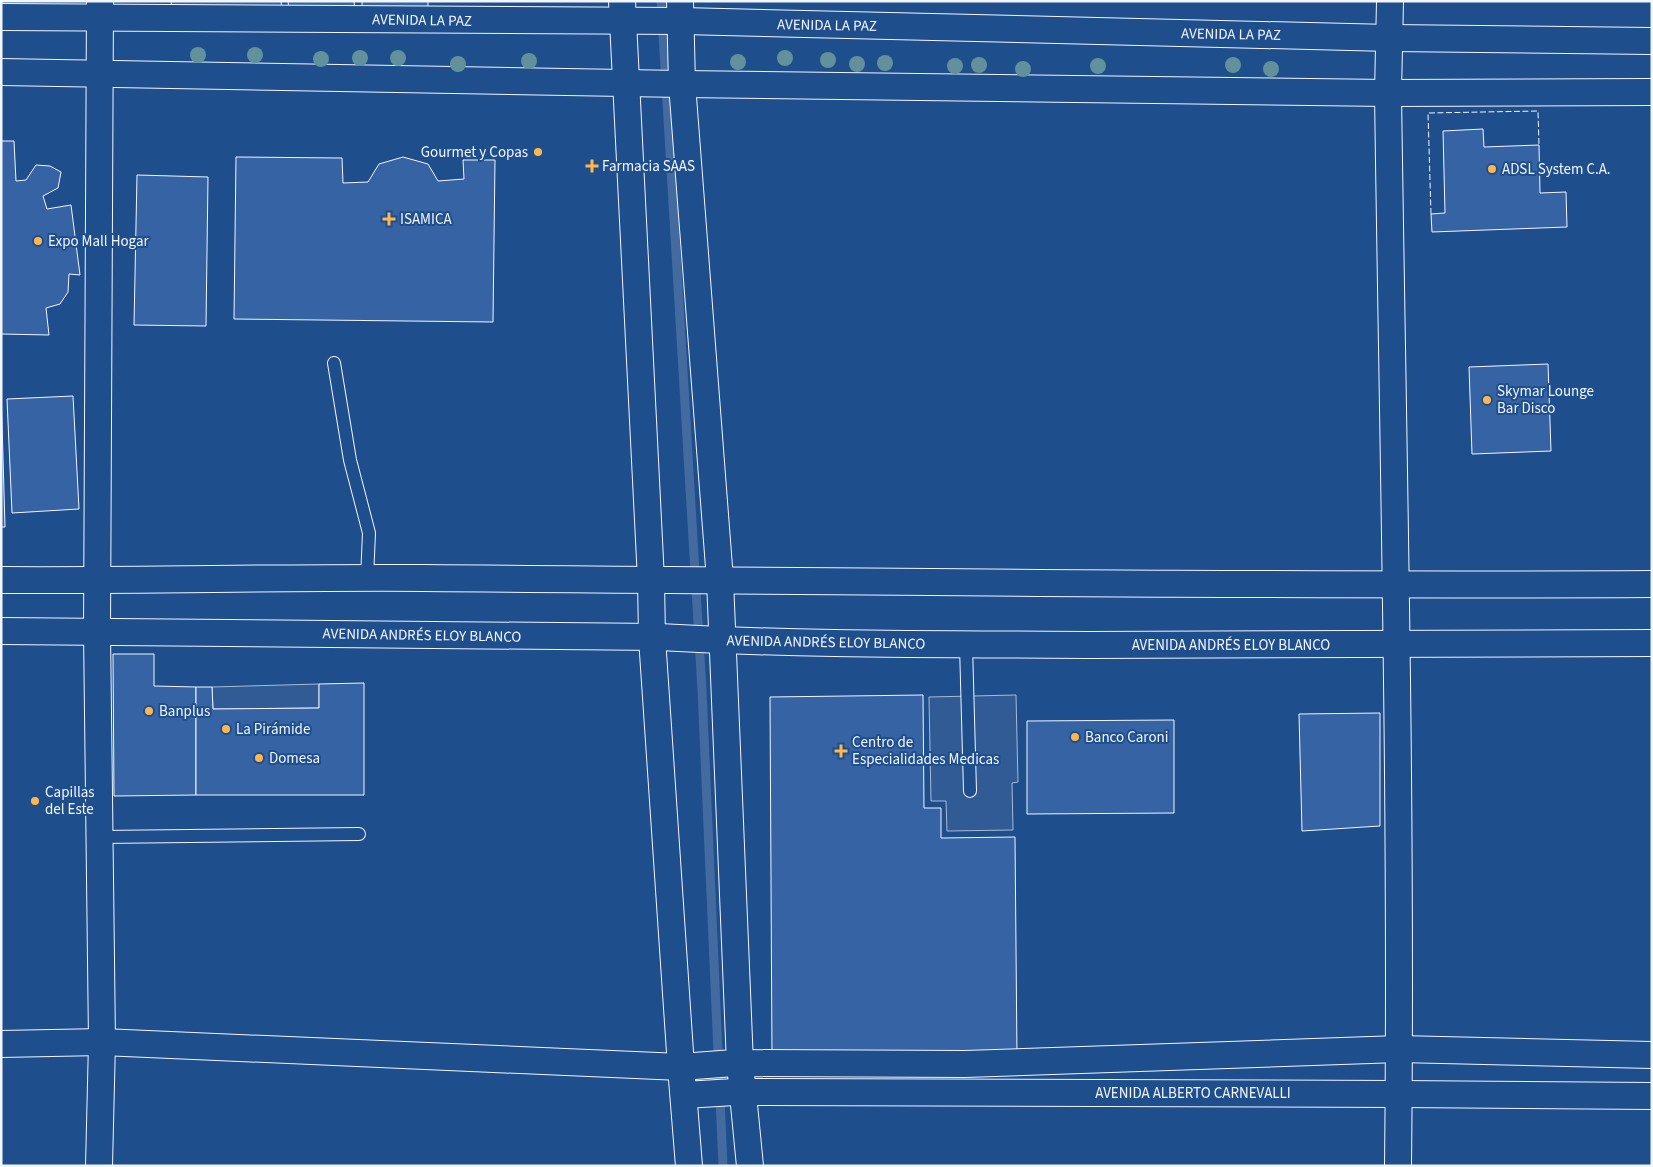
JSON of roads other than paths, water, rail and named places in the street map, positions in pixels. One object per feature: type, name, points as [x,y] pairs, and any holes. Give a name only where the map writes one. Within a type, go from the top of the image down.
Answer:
[{"type":"street","points":[[1390,1],[1388,93],[1396,646],[1398,1166]]},
{"type":"street","points":[[99,1166],[102,1042],[97,631],[100,9]]},
{"type":"street","name":"AVENIDA LA PAZ","points":[[1,17],[100,9],[623,12],[674,16],[1390,38],[1652,41]]},
{"type":"street","points":[[623,12],[656,638],[684,1067],[690,1095],[689,1166]]},
{"type":"street","points":[[674,16],[674,83],[716,580],[737,1064],[750,1166]]},
{"type":"street","points":[[1,72],[1388,93],[1652,92]]},
{"type":"street","points":[[1,580],[97,581],[367,578],[1395,586],[1652,584]]},
{"type":"street","name":"AVENIDA ANDRÉS ELOY BLANCO","points":[[1,631],[656,638],[966,644],[1396,646],[1652,643]]},
{"type":"street","points":[[1,1044],[102,1042],[684,1067],[737,1064],[965,1064],[1399,1049],[1652,1055]]},
{"type":"street","name":"AVENIDA ALBERTO CARNEVALLI","points":[[690,1095],[740,1093],[1652,1096]]},
{"type":"lane","points":[[334,363],[350,460],[369,533],[367,578]]},
{"type":"lane","points":[[966,644],[970,790]]},
{"type":"lane","points":[[100,837],[359,834]]},
{"type":"waterway","points":[[661,1],[702,690],[723,1166]]},
{"type":"place","name":"Gourmet y Copas","points":[[538,152]]},
{"type":"place","name":"Farmacia SAAS","points":[[592,166]]},
{"type":"place","name":"ADSL System C.A.","points":[[1492,169]]},
{"type":"place","name":"ISAMICA","points":[[389,219]]},
{"type":"place","name":"Expo Mall Hogar","points":[[38,241]]},
{"type":"place","name":"Skymar Lounge Bar Disco","points":[[1487,400]]},
{"type":"place","name":"Banplus","points":[[149,711]]},
{"type":"place","name":"La Pirámide","points":[[226,729]]},
{"type":"place","name":"Banco Caroni","points":[[1075,737]]},
{"type":"place","name":"Centro de Especialidades Medicas","points":[[841,751]]},
{"type":"place","name":"Domesa","points":[[259,758]]},
{"type":"place","name":"Capillas del Este","points":[[35,801]]}]
